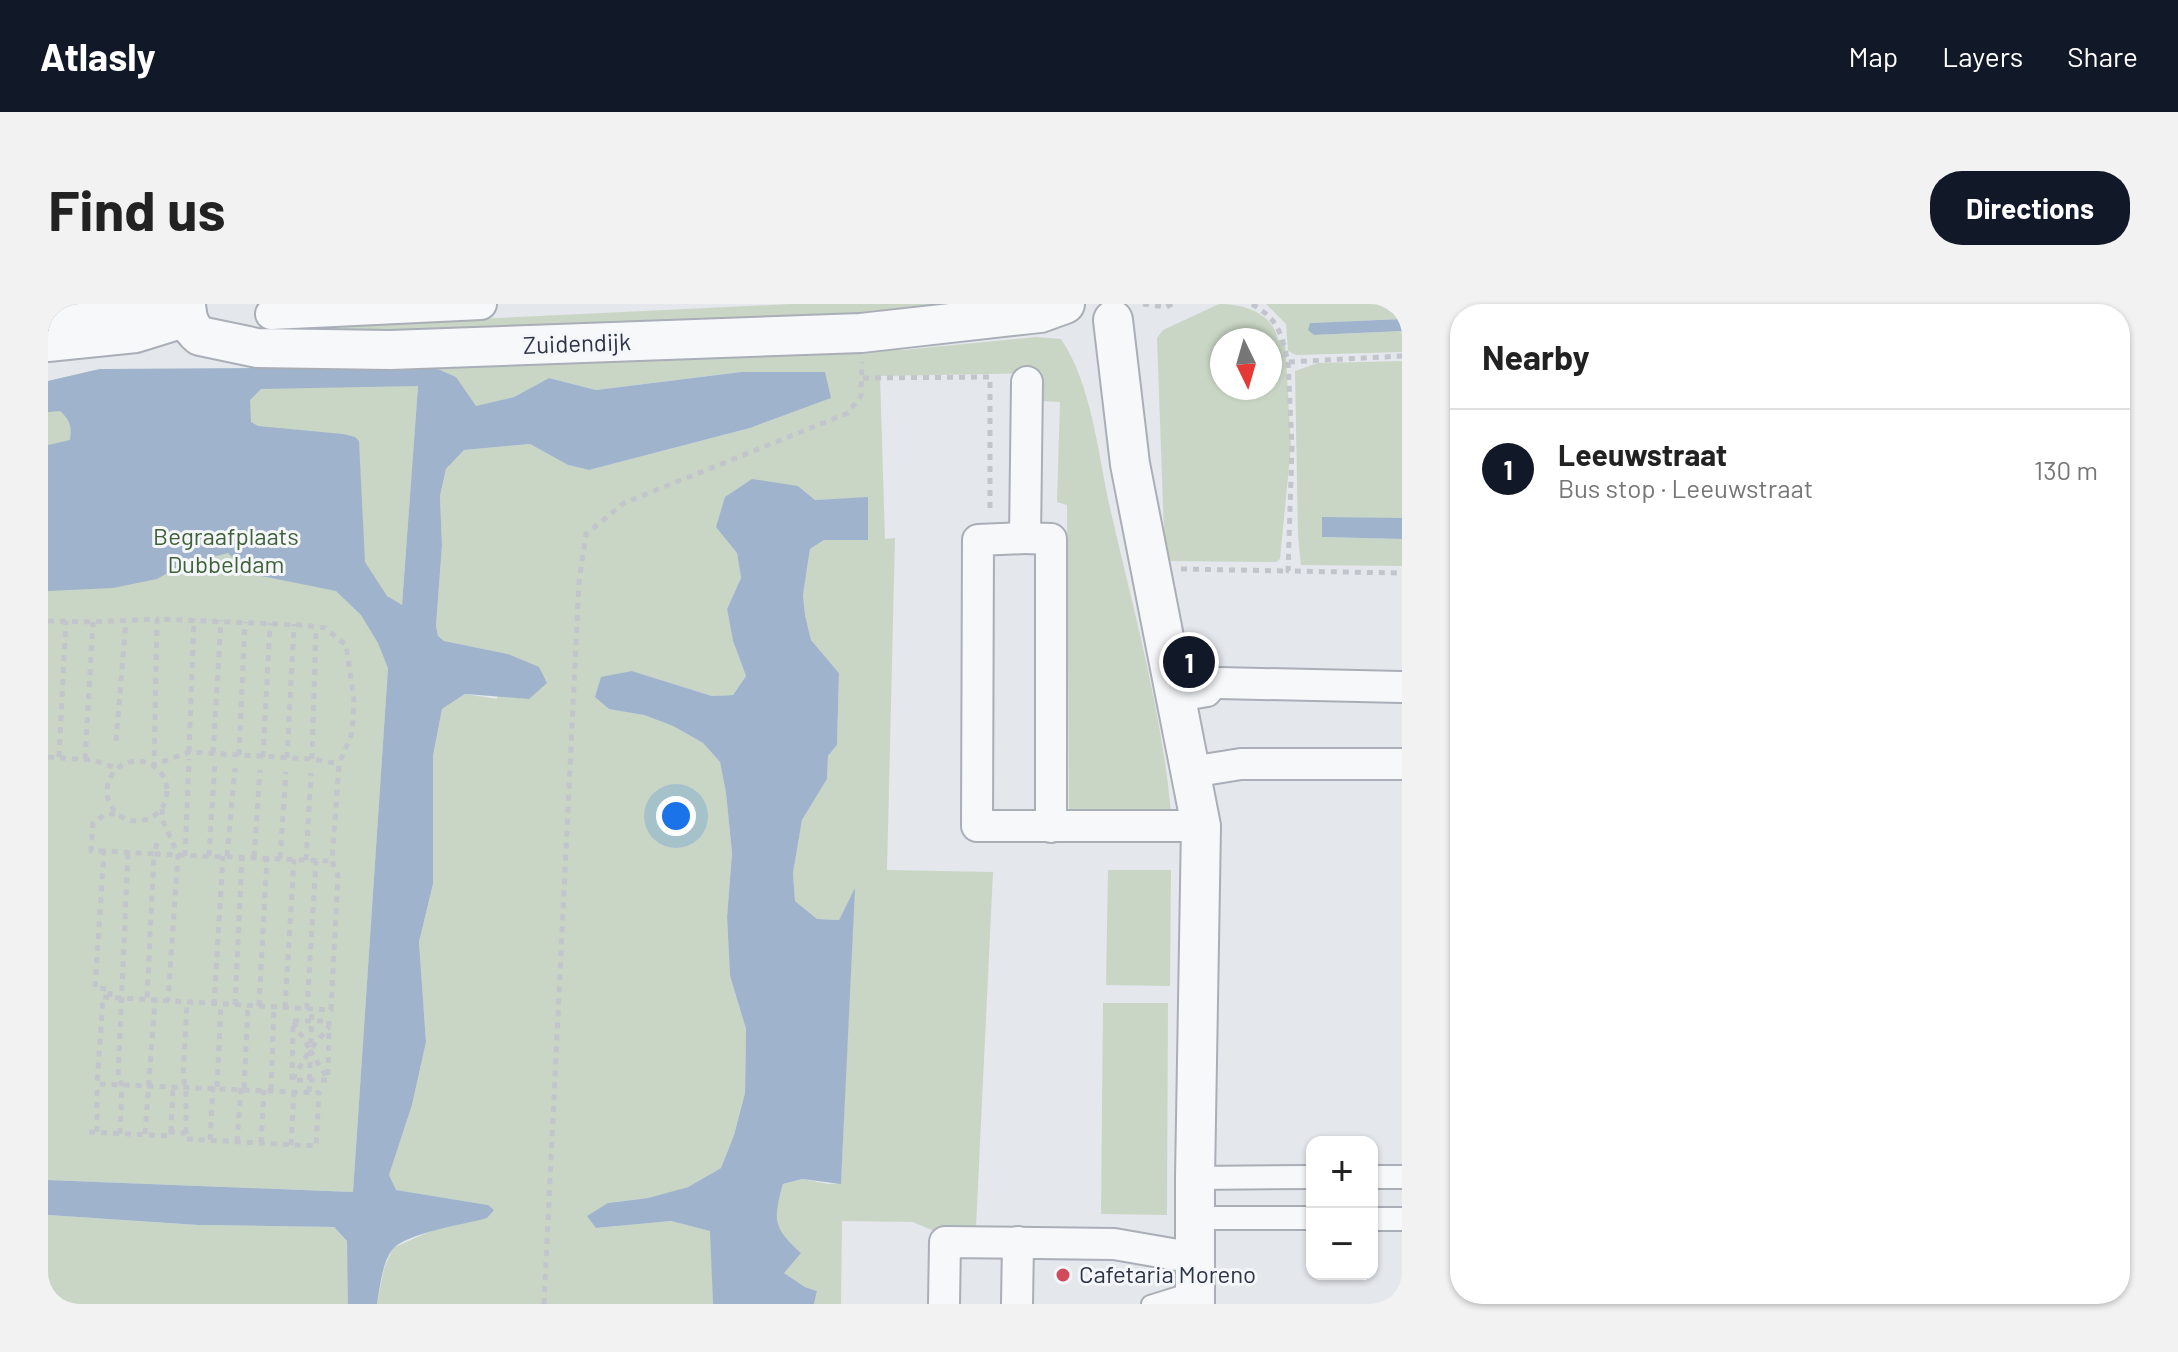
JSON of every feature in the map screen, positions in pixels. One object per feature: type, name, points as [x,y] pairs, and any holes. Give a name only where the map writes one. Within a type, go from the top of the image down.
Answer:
[{"type":"street","points":[[271,314],[481,304]]},
{"type":"street","name":"Zuidendijk","points":[[187,313],[192,330],[200,336],[229,343],[257,348],[348,350],[861,333],[973,313],[1040,313],[1065,304]]},
{"type":"street","points":[[944,1304],[945,1242],[1114,1244],[1195,1284],[1201,826],[1130,464],[1132,309],[1095,318],[1076,304]]},
{"type":"street","points":[[48,321],[187,313]]},
{"type":"street","points":[[48,346],[136,337],[187,313]]},
{"type":"street","points":[[1025,538],[1027,382]]},
{"type":"street","points":[[1051,827],[1051,539],[978,540],[977,826],[1051,827],[1201,826]]},
{"type":"street","points":[[1178,700],[1208,695],[1219,683],[1402,687]]},
{"type":"street","points":[[1191,772],[1241,764],[1402,764]]},
{"type":"street","points":[[1195,1178],[1306,1177]]},
{"type":"street","points":[[1378,1177],[1402,1177]]},
{"type":"street","points":[[1196,1218],[1306,1218]]},
{"type":"street","points":[[1378,1219],[1402,1219]]},
{"type":"street","points":[[1017,1304],[1018,1242]]},
{"type":"lane","points":[[1150,1304],[1195,1284]]},
{"type":"path","points":[[1132,309],[1172,304]]},
{"type":"path","points":[[1252,304],[1268,314],[1280,330],[1288,362],[1292,447],[1288,571]]},
{"type":"path","points":[[544,1304],[575,654],[579,582],[586,534],[624,503],[848,413],[861,396],[861,333]]},
{"type":"path","points":[[1288,362],[1402,356]]},
{"type":"path","points":[[863,378],[990,377],[989,539]]},
{"type":"path","points":[[1149,568],[1402,573]]},
{"type":"path","points":[[157,619],[154,765],[166,781],[168,790],[162,819],[182,856]]},
{"type":"path","points":[[168,1001],[189,756],[194,619]]},
{"type":"path","points":[[48,621],[194,619],[325,628],[346,645],[354,700],[352,733],[339,764],[332,861],[338,876],[331,1010],[103,997],[97,1132]]},
{"type":"path","points":[[213,753],[221,620]]},
{"type":"path","points":[[59,757],[66,621]]},
{"type":"path","points":[[116,741],[126,621]]},
{"type":"path","points":[[85,759],[93,622]]},
{"type":"path","points":[[239,755],[245,622]]},
{"type":"path","points":[[263,757],[270,623]]},
{"type":"path","points":[[287,758],[294,624]]},
{"type":"path","points":[[312,759],[316,628]]},
{"type":"path","points":[[117,813],[107,796],[107,786],[117,768],[135,760],[154,765],[213,753],[312,759],[339,764]]},
{"type":"path","points":[[48,757],[85,759],[117,768]]},
{"type":"path","points":[[209,856],[215,761]]},
{"type":"path","points":[[210,1140],[225,856],[235,768]]},
{"type":"path","points":[[254,857],[260,770]]},
{"type":"path","points":[[280,858],[286,772]]},
{"type":"path","points":[[306,860],[311,773]]},
{"type":"path","points":[[162,809],[154,816],[136,821],[117,813],[106,814],[93,823],[91,851],[332,861]]},
{"type":"path","points":[[147,999],[157,843]]},
{"type":"path","points":[[104,851],[95,988],[110,989],[110,997]]},
{"type":"path","points":[[120,1134],[122,1085],[118,1078],[128,853]]},
{"type":"path","points":[[235,1005],[242,856]]},
{"type":"path","points":[[259,1006],[267,857]]},
{"type":"path","points":[[285,1008],[294,859]]},
{"type":"path","points":[[309,1092],[316,861]]},
{"type":"path","points":[[145,1134],[155,999]]},
{"type":"path","points":[[97,1084],[186,1089],[243,1088],[319,1093],[316,1146],[186,1139],[186,1089],[183,1077],[187,1003]]},
{"type":"path","points":[[237,1142],[248,1006]]},
{"type":"path","points":[[261,1143],[274,1007]]},
{"type":"path","points":[[293,1021],[329,1021],[328,1080]]},
{"type":"path","points":[[293,1021],[328,1080]]},
{"type":"path","points":[[292,1080],[293,1021]]},
{"type":"path","points":[[292,1080],[310,1050],[329,1027]]},
{"type":"path","points":[[292,1080],[328,1080]]},
{"type":"path","points":[[89,1132],[171,1136],[173,1087]]},
{"type":"path","points":[[291,1145],[294,1091]]},
{"type":"path","points":[[171,1132],[186,1133]]},
{"type":"green space","points":[[791,304],[947,304],[949,307],[943,311],[637,327],[233,336],[224,331]]},
{"type":"green space","points":[[1219,304],[1247,308],[1270,323],[1273,328],[1210,328],[1210,400],[1282,400],[1282,340],[1285,340],[1291,446],[1280,559],[1276,562],[1165,561],[1157,338],[1163,330]]},
{"type":"green space","points":[[1266,304],[1402,304],[1402,319],[1310,323],[1314,335],[1402,331],[1402,352],[1296,355],[1288,351],[1286,324]]},
{"type":"green space","name":"Begraafplaats Dubbeldam","points":[[1036,337],[1061,339],[1072,357],[1087,398],[1154,698],[1171,813],[1073,813],[1069,810],[1067,505],[1057,502],[1060,402],[1040,401],[1038,373],[880,376],[885,539],[895,538],[887,870],[993,872],[976,1227],[947,1227],[934,1231],[913,1222],[842,1221],[841,1304],[814,1304],[817,1291],[784,1273],[776,1210],[783,1184],[802,1179],[841,1183],[854,891],[839,920],[817,919],[795,901],[793,873],[802,820],[827,779],[828,756],[837,745],[839,673],[811,640],[803,595],[810,549],[824,540],[868,498],[815,500],[798,486],[737,553],[741,578],[727,609],[733,641],[746,676],[733,695],[712,696],[632,671],[609,708],[644,715],[673,726],[703,743],[720,762],[732,853],[727,917],[730,976],[746,1029],[745,1093],[721,1168],[688,1187],[648,1198],[608,1203],[596,1228],[671,1221],[711,1231],[713,1304],[377,1304],[384,1268],[393,1248],[488,1205],[395,1190],[389,1175],[412,1105],[426,1042],[419,942],[433,884],[433,756],[442,709],[465,694],[497,699],[508,654],[444,641],[438,637],[436,626],[442,545],[440,496],[446,469],[464,450],[530,444],[568,465],[589,470],[750,428],[830,398],[824,372],[741,372],[596,390],[549,378],[514,397],[475,407],[456,377],[446,373],[418,386],[402,605],[388,668],[353,1192],[48,1180],[48,381],[100,369],[278,369],[824,346],[903,350]]},
{"type":"green space","points":[[1402,361],[1402,518],[1322,518],[1323,537],[1402,539],[1402,566],[1301,565],[1295,371],[1318,363]]},
{"type":"green space","points":[[1108,870],[1171,870],[1170,986],[1106,985]]},
{"type":"green space","points":[[1103,1003],[1168,1003],[1167,1215],[1101,1214]]},
{"type":"green space","points":[[48,1215],[198,1225],[334,1227],[347,1241],[350,1276],[348,1304],[48,1304]]},
{"type":"water","points":[[1402,319],[1402,331],[1314,335],[1308,330],[1310,323]]},
{"type":"water","points":[[433,367],[456,377],[476,406],[514,397],[549,378],[596,390],[741,372],[825,372],[831,398],[750,428],[589,470],[568,465],[530,444],[464,450],[446,469],[440,496],[442,545],[436,626],[438,636],[444,641],[508,654],[539,667],[547,683],[529,699],[465,694],[442,709],[433,756],[433,884],[419,942],[426,1042],[412,1105],[389,1175],[396,1190],[488,1205],[494,1210],[487,1218],[422,1234],[399,1244],[386,1262],[377,1304],[348,1304],[347,1241],[334,1227],[198,1225],[48,1215],[48,1180],[353,1192],[388,668],[378,643],[361,615],[336,591],[247,573],[228,553],[182,565],[157,579],[113,588],[48,591],[48,445],[70,440],[71,431],[68,420],[60,411],[48,412],[48,381],[100,369]],"holes":[[[418,386],[402,605],[387,596],[365,562],[359,441],[343,434],[258,426],[251,422],[250,400],[261,389]]]},
{"type":"water","points":[[752,479],[798,486],[815,500],[868,497],[868,540],[824,540],[810,549],[803,595],[811,640],[839,673],[837,745],[828,756],[827,779],[802,820],[793,873],[795,901],[817,919],[839,920],[855,888],[841,1184],[802,1179],[783,1184],[777,1215],[780,1230],[801,1253],[784,1273],[817,1291],[814,1304],[713,1304],[710,1231],[671,1221],[596,1228],[587,1216],[608,1203],[648,1198],[688,1187],[721,1168],[745,1093],[746,1029],[730,976],[727,917],[732,853],[720,762],[703,743],[673,726],[644,715],[609,709],[595,697],[601,677],[632,671],[712,696],[733,695],[746,676],[733,641],[727,609],[741,578],[737,553],[716,527],[725,497]]},
{"type":"water","points":[[1322,517],[1402,518],[1402,539],[1322,537]]},
{"type":"place","name":"Leeuwstraat","points":[[1189,662]]},
{"type":"place","name":"Cafetaria Moreno","points":[[1063,1275]]}]
